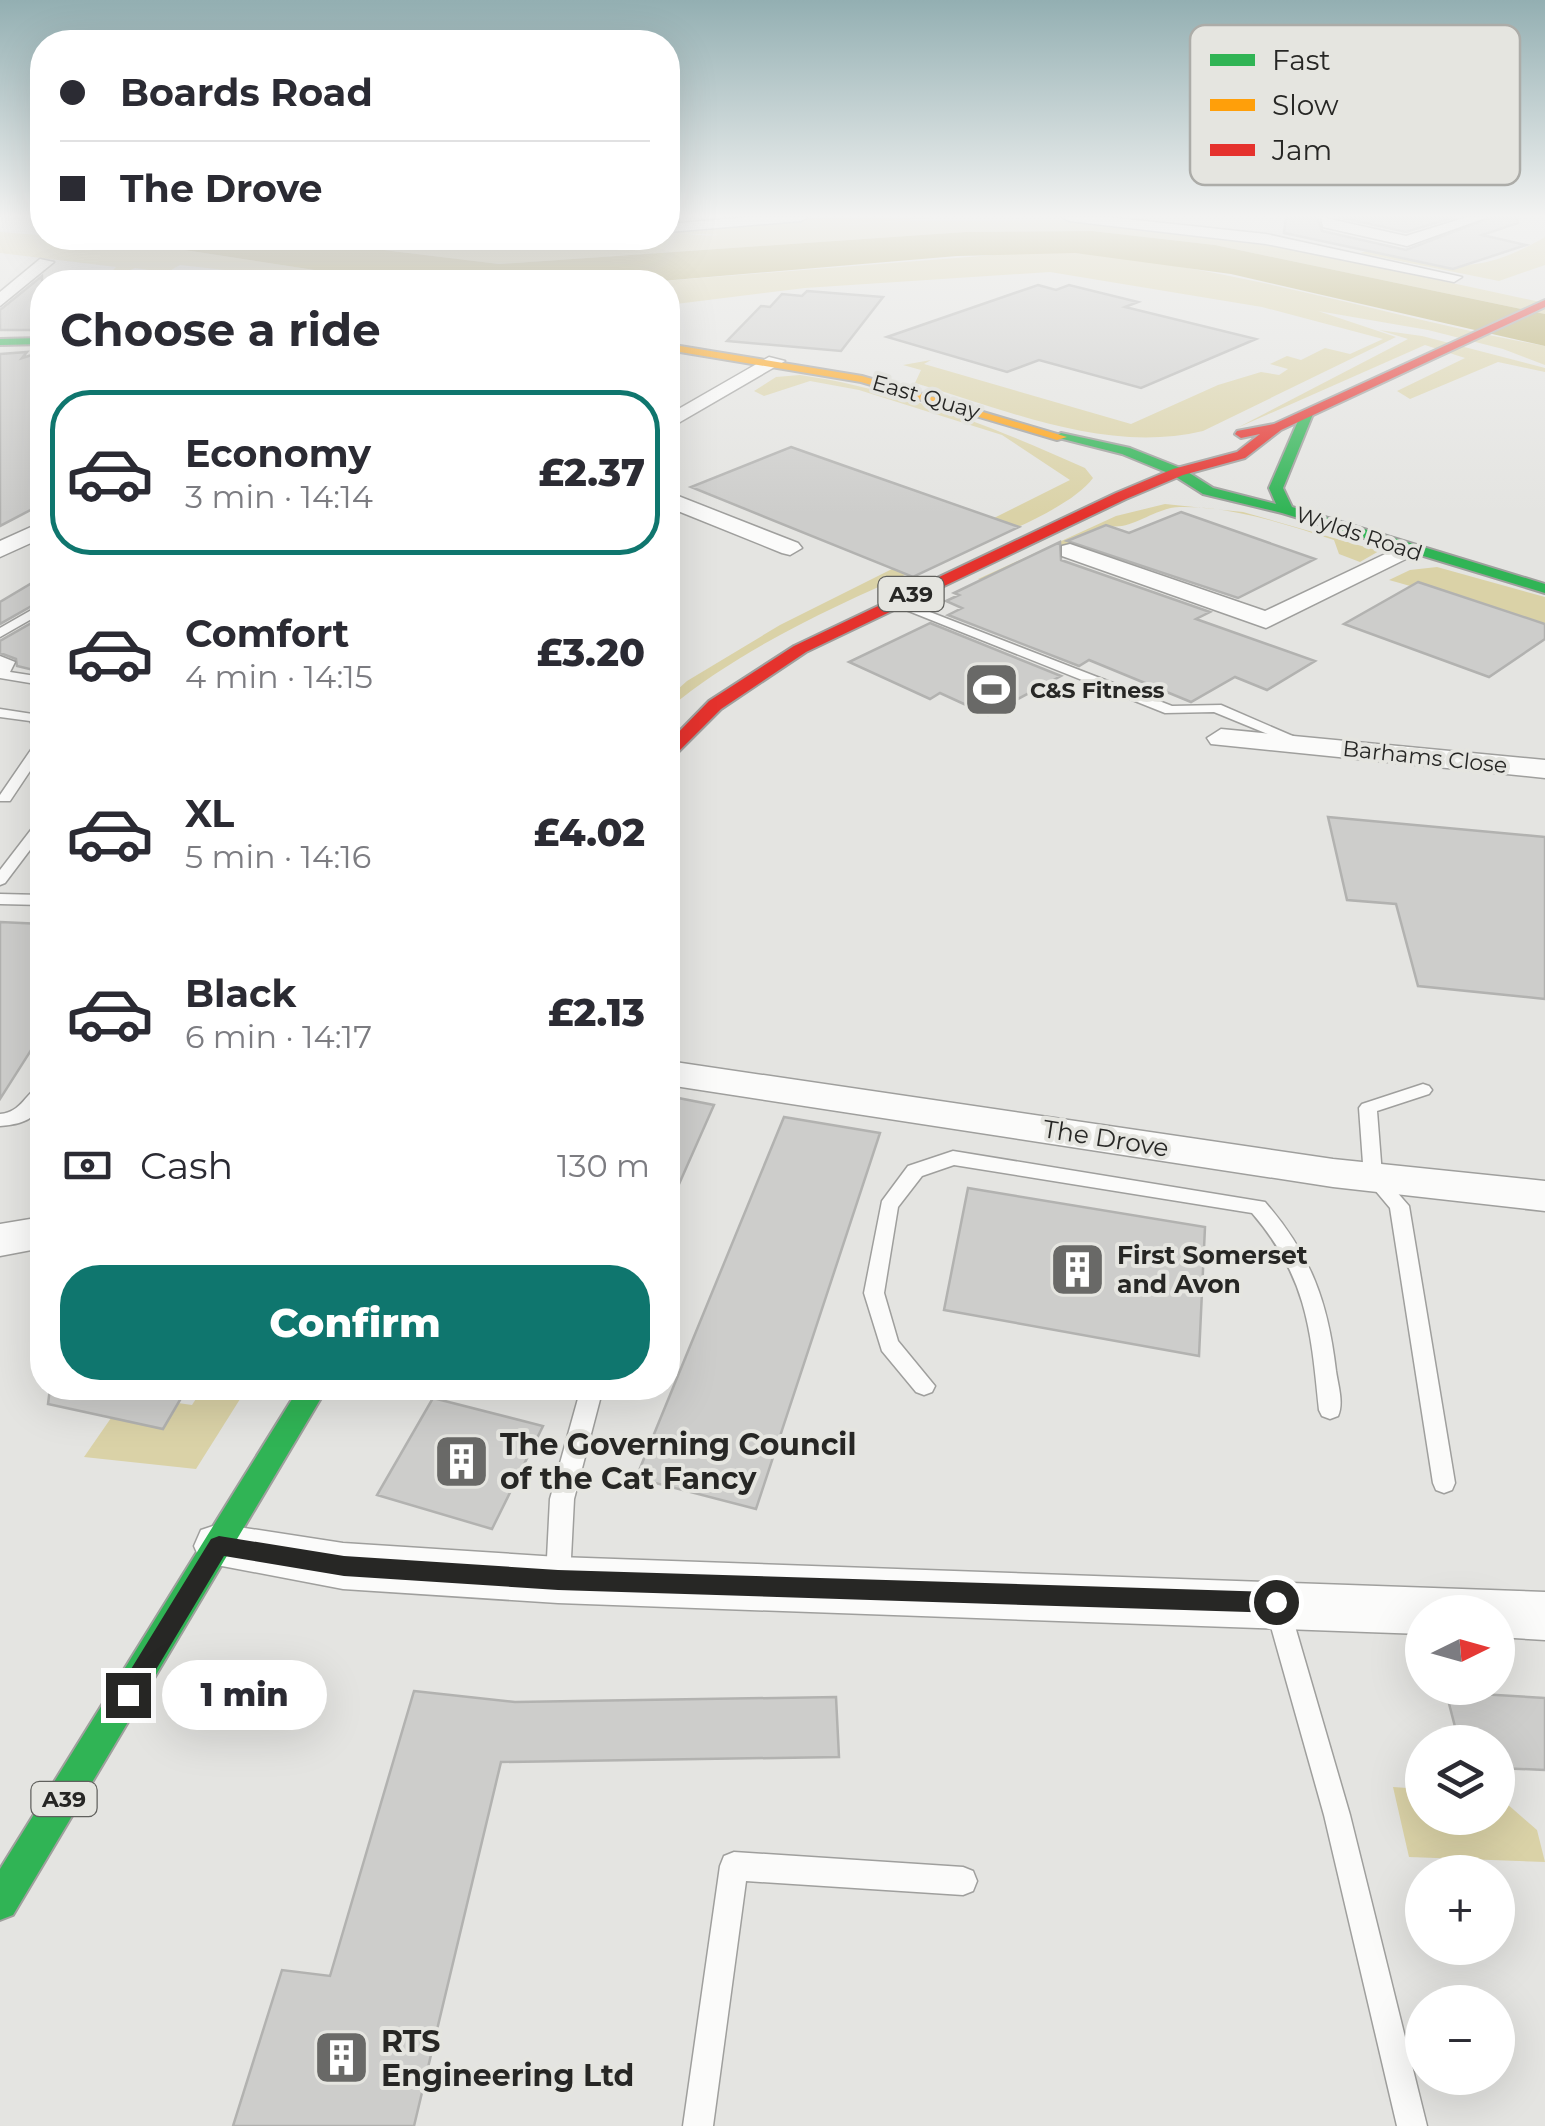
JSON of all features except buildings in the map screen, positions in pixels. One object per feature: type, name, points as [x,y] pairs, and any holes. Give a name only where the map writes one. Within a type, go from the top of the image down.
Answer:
[{"type":"main road","name":"A39","points":[[680,741],[740,687],[800,649],[1178,472],[1241,456],[1277,428],[1516,316]]},
{"type":"main road","points":[[0,342],[30,341]]},
{"type":"main road","name":"East Quay","points":[[680,350],[776,362],[900,389],[1044,434],[1126,451],[1178,472]]},
{"type":"main road","points":[[1286,510],[1276,488],[1306,414]]},
{"type":"main road","name":"Wylds Road","points":[[1178,472],[1208,490],[1545,589]]},
{"type":"main road","name":"A39","points":[[0,1902],[306,1400]]},
{"type":"street","points":[[680,416],[776,362]]},
{"type":"street","points":[[680,504],[790,548]]},
{"type":"street","points":[[718,546],[742,530]]},
{"type":"street","points":[[0,550],[30,539]]},
{"type":"street","points":[[1070,552],[1266,620],[1410,551]]},
{"type":"street","name":"Barhams Close","points":[[1222,738],[1305,732],[1545,769]]},
{"type":"street","name":"The Drove","points":[[680,1075],[1373,1177],[1545,1196]]},
{"type":"street","points":[[0,1240],[30,1235]]},
{"type":"street","points":[[219,1546],[344,1566],[558,1580],[1405,1608]]},
{"type":"street","points":[[1515,1615],[1545,1616]]},
{"type":"lane","points":[[895,602],[1170,710],[1216,708],[1305,732]]},
{"type":"lane","points":[[0,633],[30,615]]},
{"type":"lane","points":[[0,660],[9,662],[2,675],[30,679]]},
{"type":"lane","points":[[0,712],[30,717]]},
{"type":"lane","points":[[5,798],[30,762]]},
{"type":"lane","points":[[0,880],[30,841]]},
{"type":"lane","points":[[0,899],[30,900]]},
{"type":"lane","points":[[1422,1090],[1368,1108],[1373,1177],[1399,1206],[1444,1483]]},
{"type":"lane","points":[[0,1120],[15,1120],[30,1109]]},
{"type":"lane","points":[[924,1386],[888,1346],[874,1293],[889,1206],[915,1171],[953,1158],[1258,1208],[1282,1231],[1304,1266],[1319,1315],[1330,1410]]},
{"type":"lane","points":[[558,1580],[562,1499],[589,1400]]},
{"type":"lane","points":[[1276,1602],[1337,1816],[1412,2126]]},
{"type":"lane","points":[[698,2126],[734,1866],[962,1882]]},
{"type":"shaded area","points":[[1297,316],[1334,316],[1396,337],[1203,431],[1166,437],[1130,437],[1057,426],[915,383],[921,370],[903,365],[931,360],[924,364],[1131,424],[1218,385],[1261,372],[1279,375],[1288,369],[1270,364],[1287,356],[1301,360],[1325,348],[1350,354],[1383,339]]},
{"type":"shaded area","points":[[1348,316],[1408,316],[1545,346],[1545,365],[1503,349],[1428,330]]},
{"type":"shaded area","points":[[1415,316],[1545,316],[1545,346]]},
{"type":"shaded area","points":[[1379,330],[1422,336],[1545,368],[1545,372],[1498,362],[1410,399],[1397,391],[1465,358],[1425,345],[1237,428],[1408,339]]},
{"type":"shaded area","points":[[800,375],[837,381],[945,411],[1085,468],[1093,478],[1080,492],[1037,518],[787,631],[680,700],[680,687],[687,681],[780,625],[1070,480],[1002,435],[859,390],[810,381],[764,396],[754,391],[776,377]]},
{"type":"shaded area","points":[[1165,504],[1199,507],[1171,508],[1124,526],[1106,525],[991,584],[978,579],[1116,516]]},
{"type":"shaded area","points":[[1279,522],[1379,551],[1360,562],[1339,554],[1334,540]]},
{"type":"shaded area","points":[[1437,567],[1545,597],[1545,624],[1389,580],[1410,570]]},
{"type":"shaded area","points":[[195,1400],[239,1400],[196,1469],[84,1457],[111,1418],[162,1429],[178,1403],[192,1405]]},
{"type":"shaded area","points":[[1393,1787],[1405,1788],[1405,1835],[1515,1835],[1515,1811],[1537,1830],[1545,1862],[1515,1861],[1515,1855],[1409,1855]]},
{"type":"traffic: fast","points":[[0,342],[30,341]]},
{"type":"traffic: fast","points":[[1286,510],[1276,488],[1307,414]]},
{"type":"traffic: fast","points":[[1061,437],[1126,451],[1178,472],[1208,491],[1286,510],[1545,589]]},
{"type":"traffic: fast","points":[[0,1902],[306,1400]]},
{"type":"traffic: slow","points":[[680,349],[862,379],[1061,437]]},
{"type":"traffic: jam","points":[[1241,434],[1277,427],[1516,316]]},
{"type":"traffic: jam","points":[[680,740],[715,705],[800,649],[1121,496],[1178,472],[1241,455],[1277,427]]},
{"type":"place","name":"C&S Fitness","points":[[991,690]]},
{"type":"place","name":"First Somerset and Avon","points":[[1078,1269]]},
{"type":"place","name":"The Governing Council of the Cat Fancy","points":[[461,1461]]},
{"type":"place","name":"RTS Engineering Ltd","points":[[342,2058]]},
{"type":"route","points":[[128,1695],[219,1546],[344,1566],[558,1580],[1276,1602]]}]
